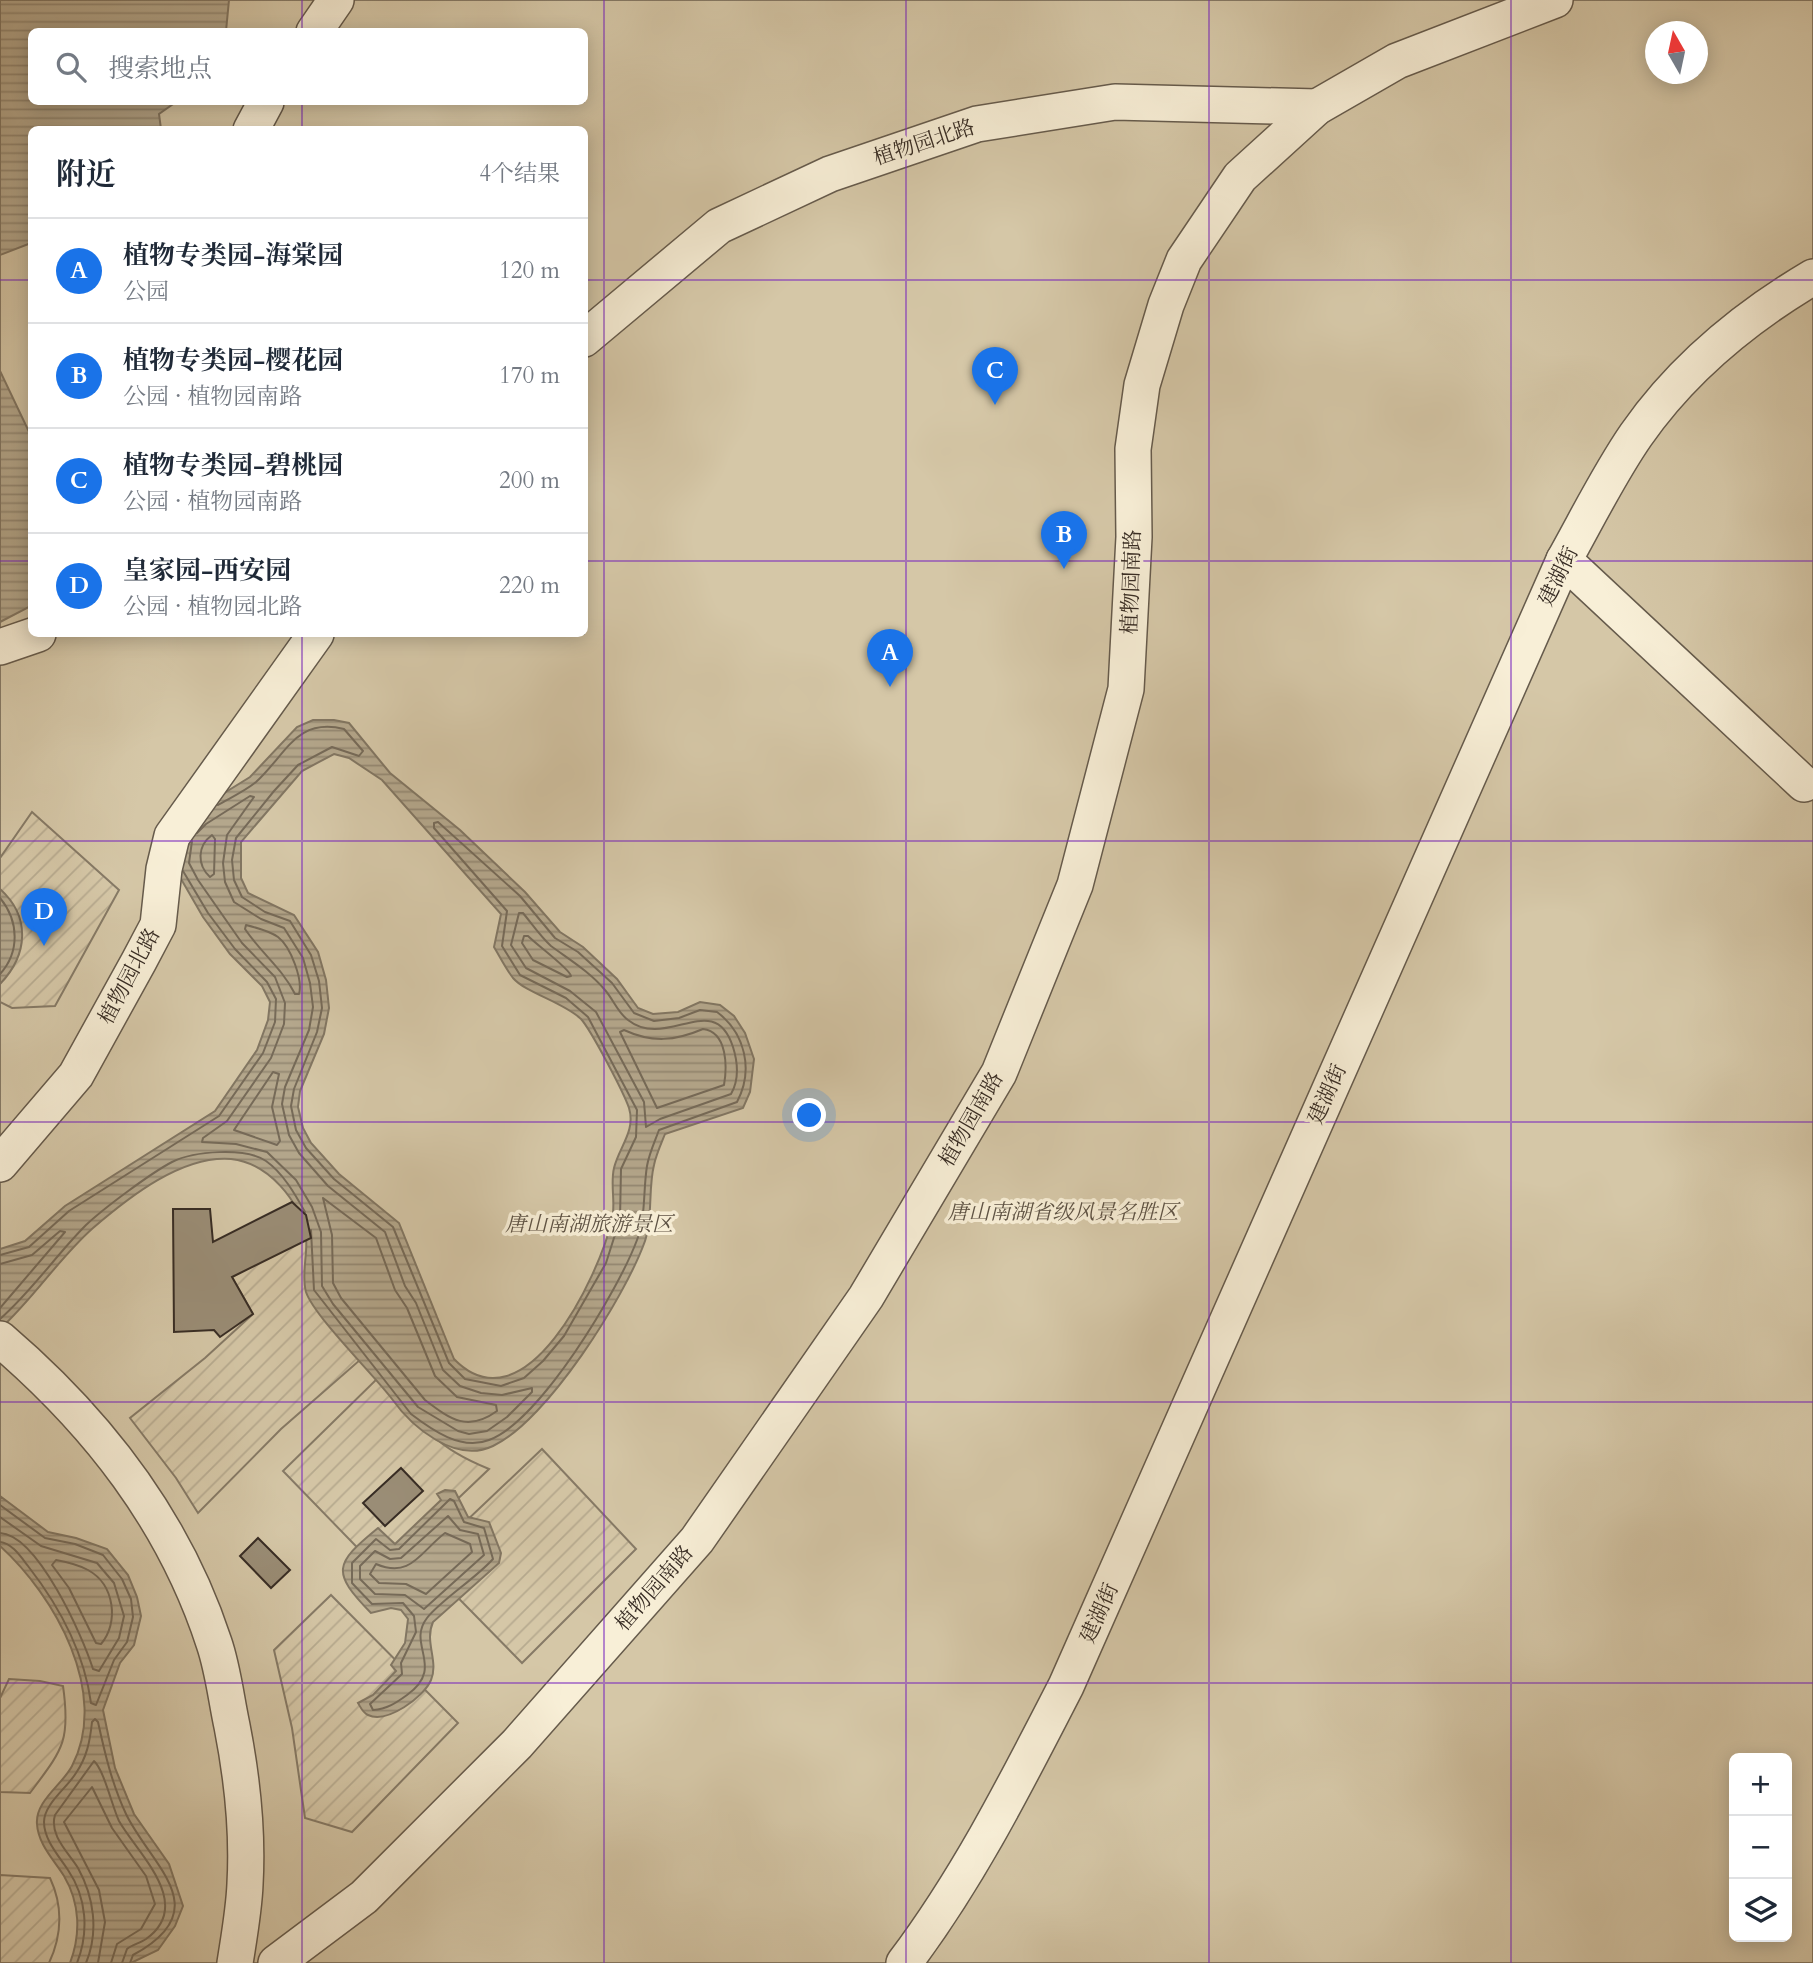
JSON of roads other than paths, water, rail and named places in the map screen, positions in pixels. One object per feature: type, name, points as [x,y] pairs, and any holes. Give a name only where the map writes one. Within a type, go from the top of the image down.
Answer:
[{"type":"street","points":[[317,28],[336,0]]},
{"type":"street","name":"植物园南路","points":[[276,1963],[364,1897],[507,1754],[696,1540],[866,1297],[999,1073],[1075,885],[1126,689],[1134,537],[1133,449],[1142,385],[1166,305],[1184,260],[1240,177],[1317,107],[1397,61],[1555,0]]},
{"type":"street","name":"植物园北路","points":[[588,336],[719,226],[830,174],[977,124],[1115,102],[1317,107]]},
{"type":"street","points":[[253,126],[264,105]]},
{"type":"street","name":"建湖街","points":[[904,1963],[933,1925],[996,1822],[1066,1686],[1564,560],[1635,436],[1677,383],[1729,333],[1813,277]]},
{"type":"street","points":[[1564,560],[1804,784]]},
{"type":"street","points":[[0,647],[29,637]]},
{"type":"street","name":"植物园北路","points":[[0,1164],[76,1075],[158,925],[164,869],[172,836],[314,637]]},
{"type":"street","points":[[8,1346],[90,1424],[137,1488],[176,1550],[205,1617],[224,1686],[244,1807],[245,1884],[235,1963]]},
{"type":"water","points":[[0,0],[229,0],[226,28],[28,28],[28,105],[172,105],[159,114],[161,126],[28,126],[28,244],[0,255]]},
{"type":"water","points":[[0,371],[28,430],[28,608],[0,622]]},
{"type":"water","points":[[313,720],[349,723],[390,773],[460,830],[525,892],[560,932],[583,947],[617,979],[638,1008],[653,1014],[678,1012],[700,1002],[720,1005],[734,1016],[745,1033],[754,1059],[750,1092],[743,1108],[665,1134],[652,1174],[645,1241],[635,1265],[602,1324],[560,1385],[537,1411],[514,1432],[493,1446],[479,1450],[450,1446],[423,1431],[401,1410],[332,1330],[306,1292],[306,1237],[297,1210],[280,1186],[245,1162],[231,1159],[194,1164],[157,1180],[140,1191],[81,1240],[0,1329],[0,1249],[25,1241],[65,1206],[215,1111],[257,1050],[268,1020],[270,1002],[262,986],[230,954],[203,917],[173,865],[213,800],[250,777],[297,727]],"holes":[[[334,754],[349,758],[382,780],[501,914],[494,947],[508,971],[519,983],[581,1019],[607,1062],[629,1108],[629,1132],[616,1160],[613,1174],[612,1220],[592,1276],[555,1338],[532,1362],[507,1376],[481,1376],[454,1359],[399,1223],[339,1174],[311,1143],[303,1128],[298,1107],[300,1091],[324,1034],[329,1008],[326,980],[318,952],[294,915],[248,893],[241,878],[241,842],[302,771]]]},
{"type":"water","points":[[0,889],[17,912],[22,936],[16,961],[0,984]]},
{"type":"water","points":[[445,1490],[455,1491],[468,1517],[489,1522],[501,1553],[499,1563],[433,1622],[430,1637],[433,1673],[421,1694],[404,1707],[385,1716],[368,1715],[358,1703],[373,1695],[396,1671],[391,1665],[405,1643],[408,1619],[401,1610],[391,1608],[371,1613],[344,1578],[346,1560],[363,1540],[378,1528],[395,1544],[441,1500],[437,1494]]},
{"type":"water","points":[[0,1496],[48,1532],[107,1549],[128,1575],[137,1597],[141,1616],[134,1645],[120,1663],[103,1710],[115,1768],[134,1814],[169,1864],[183,1906],[175,1926],[158,1950],[131,1963],[70,1963],[76,1941],[76,1908],[64,1876],[43,1845],[37,1824],[40,1808],[72,1766],[82,1738],[85,1708],[71,1647],[57,1618],[40,1591],[0,1546]]},
{"type":"place","name":"植物专类园-碧桃园","points":[[995,405]]},
{"type":"place","name":"植物专类园-樱花园","points":[[1064,569]]},
{"type":"place","name":"植物专类园-海棠园","points":[[890,687]]},
{"type":"place","name":"皇家园-西安园","points":[[44,946]]},
{"type":"park label","name":"唐山南湖省级风景名胜区","points":[[1063,1212]]},
{"type":"park label","name":"唐山南湖旅游景区","points":[[589,1224]]}]
